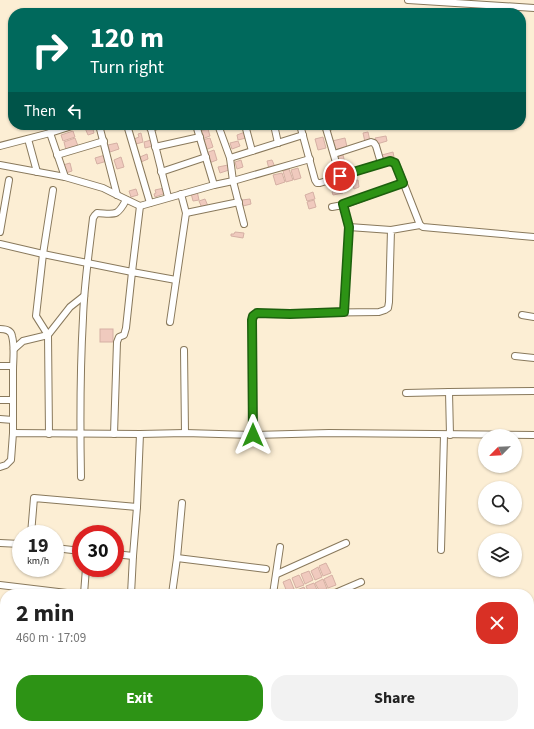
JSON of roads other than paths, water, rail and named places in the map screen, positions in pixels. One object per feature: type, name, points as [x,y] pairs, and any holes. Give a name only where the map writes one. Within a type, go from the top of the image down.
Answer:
[{"type":"street","points":[[408,0],[534,8]]},
{"type":"street","points":[[0,146],[59,130]]},
{"type":"street","points":[[101,130],[117,195]]},
{"type":"street","points":[[128,130],[150,203]]},
{"type":"street","points":[[151,130],[168,198]]},
{"type":"street","points":[[198,130],[214,185]]},
{"type":"street","points":[[220,130],[230,158],[233,181],[244,224]]},
{"type":"street","points":[[246,130],[252,151]]},
{"type":"street","points":[[275,130],[278,143]]},
{"type":"street","points":[[302,130],[317,182],[320,183],[381,163],[390,161],[395,163],[420,225]]},
{"type":"street","points":[[326,130],[340,176]]},
{"type":"street","points":[[50,133],[65,177]]},
{"type":"street","points":[[230,158],[303,135]]},
{"type":"street","points":[[155,146],[200,137]]},
{"type":"street","points":[[28,138],[37,172]]},
{"type":"street","points":[[57,155],[104,141]]},
{"type":"street","points":[[334,154],[371,142],[376,146],[381,163]]},
{"type":"street","points":[[161,172],[206,157]]},
{"type":"street","points":[[0,165],[65,177],[103,188],[140,206],[310,159]]},
{"type":"street","points":[[0,232],[8,180]]},
{"type":"street","points":[[332,207],[403,183]]},
{"type":"street","points":[[49,434],[48,335],[36,316],[43,254],[53,190]]},
{"type":"street","points":[[170,322],[186,213],[181,194]]},
{"type":"street","points":[[81,477],[80,434],[82,318],[93,218],[98,213],[117,213],[121,210],[126,200]]},
{"type":"street","points":[[186,213],[238,202]]},
{"type":"street","points":[[343,204],[349,227],[344,312]]},
{"type":"street","points":[[114,434],[117,342],[120,337],[124,335],[126,328],[140,206]]},
{"type":"street","points":[[349,227],[391,230],[420,225],[423,227],[534,237]]},
{"type":"street","points":[[253,435],[253,316],[257,313],[290,314],[379,312],[388,308],[391,230]]},
{"type":"street","points":[[0,244],[176,280]]},
{"type":"street","points":[[14,349],[23,341],[48,335],[70,307],[84,296]]},
{"type":"street","points":[[522,315],[534,316]]},
{"type":"street","points":[[0,329],[5,329],[12,335],[14,349],[12,400],[13,433],[11,460],[6,465],[0,467]]},
{"type":"street","points":[[184,350],[185,433]]},
{"type":"street","points":[[515,356],[534,358]]},
{"type":"street","points":[[0,366],[13,366]]},
{"type":"street","points":[[406,393],[534,391]]},
{"type":"street","points":[[441,550],[449,392]]},
{"type":"street","points":[[0,400],[12,400]]},
{"type":"street","points":[[0,419],[13,420]]},
{"type":"street","points":[[13,433],[185,433],[253,435],[330,433],[534,435]]},
{"type":"street","points":[[131,589],[140,434]]},
{"type":"street","points":[[32,525],[34,498],[137,507]]},
{"type":"street","points":[[173,589],[182,503]]},
{"type":"street","points":[[0,543],[12,544]]},
{"type":"street","points":[[277,574],[346,543]]},
{"type":"street","points":[[274,589],[280,547]]},
{"type":"street","points":[[124,555],[132,556]]},
{"type":"street","points":[[177,558],[266,569]]},
{"type":"street","points":[[84,589],[85,577]]},
{"type":"street","points":[[345,589],[361,582]]},
{"type":"street","points":[[0,585],[33,589]]}]
